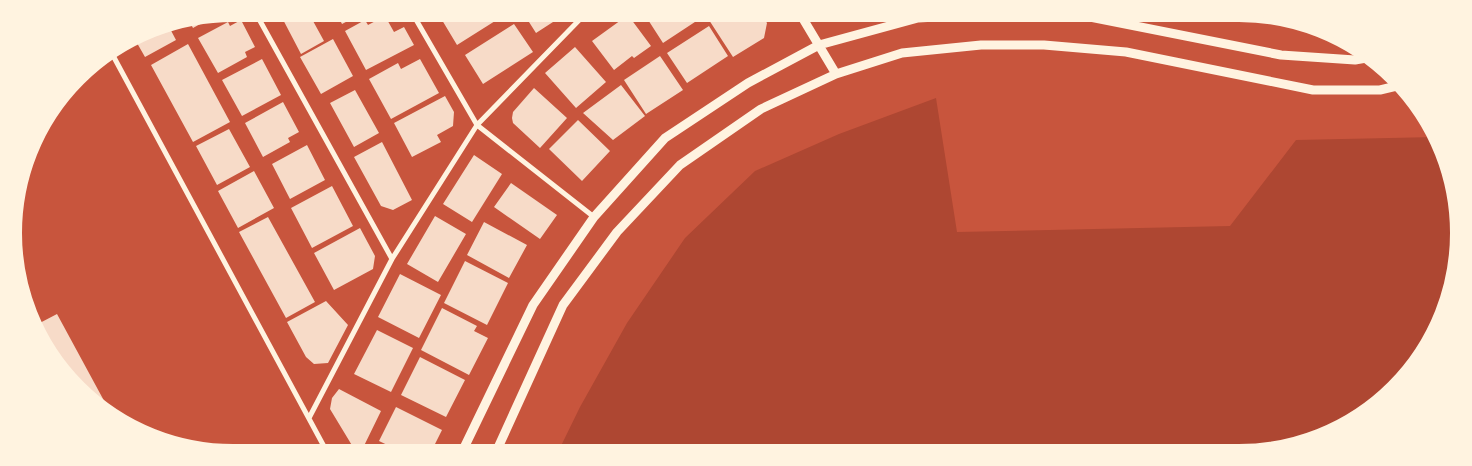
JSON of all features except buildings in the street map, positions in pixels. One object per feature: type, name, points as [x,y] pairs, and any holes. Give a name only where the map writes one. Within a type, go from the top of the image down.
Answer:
[{"type":"street","points":[[259,19],[392,259]]},
{"type":"street","points":[[416,19],[478,125],[594,217]]},
{"type":"street","points":[[309,418],[392,259],[478,125],[581,19]]},
{"type":"street","points":[[802,19],[836,74]]},
{"type":"street","points":[[464,447],[533,306],[594,217],[665,138],[748,83],[819,45],[914,19]]},
{"type":"street","points":[[1100,19],[1282,55],[1356,60],[1363,59]]},
{"type":"street","points":[[498,447],[563,305],[617,232],[680,165],[762,109],[836,74],[902,53],[981,45],[1044,45],[1126,52],[1313,90],[1380,90],[1395,87]]},
{"type":"street","points":[[113,56],[324,447]]},
{"type":"shaded area","points":[[936,98],[957,232],[1230,226],[1296,140],[1431,137],[1446,178],[1453,219],[1453,247],[1446,288],[1437,315],[1425,340],[1400,374],[1380,394],[1358,411],[1334,425],[1308,436],[1281,443],[1253,447],[560,447],[580,407],[627,323],[685,238],[755,171],[839,134]]}]
